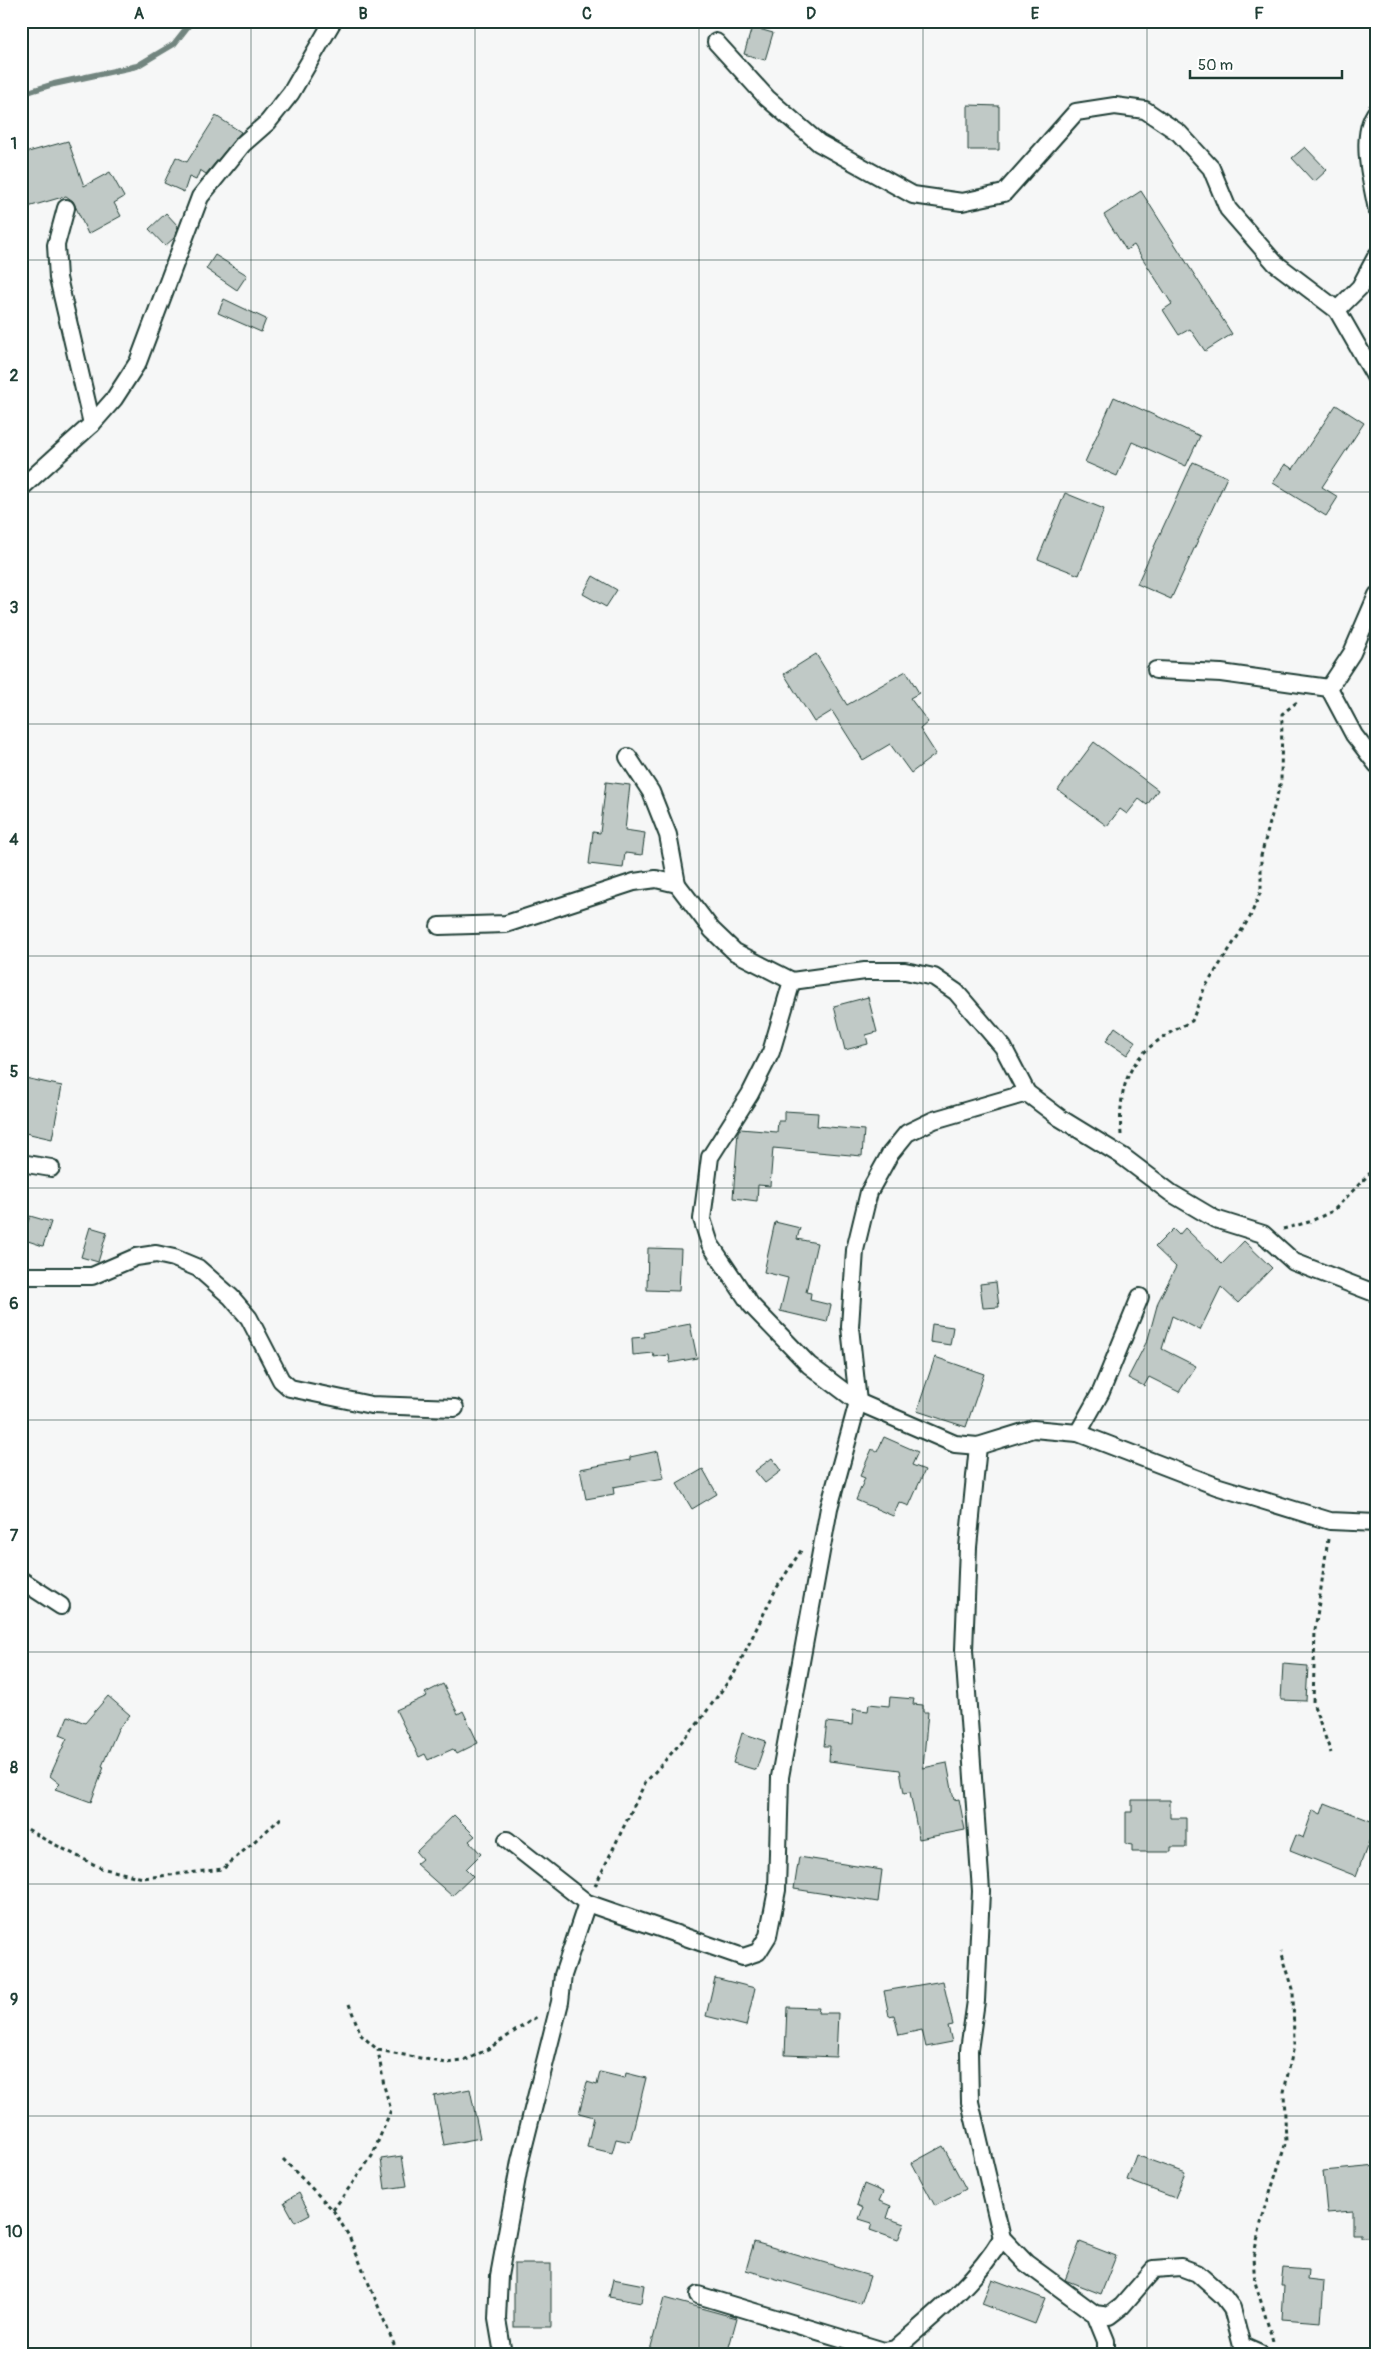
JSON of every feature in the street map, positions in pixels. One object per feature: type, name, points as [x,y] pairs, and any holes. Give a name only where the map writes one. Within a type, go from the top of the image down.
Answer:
[{"type":"street","points":[[21,488],[92,424],[114,399],[138,362],[200,196],[243,144],[268,122],[291,93],[332,21]]},
{"type":"street","points":[[716,42],[767,98],[819,143],[913,195],[962,202],[1004,193],[1076,112],[1115,106],[1145,110],[1179,133],[1211,168],[1228,209],[1276,263],[1337,310],[1377,380]]},
{"type":"street","points":[[1377,110],[1371,118],[1367,152],[1377,210]]},
{"type":"street","points":[[66,208],[56,245],[58,278],[92,424]]},
{"type":"street","points":[[1337,310],[1360,287],[1377,255]]},
{"type":"street","points":[[1329,688],[1352,653],[1377,595]]},
{"type":"street","points":[[1156,670],[1221,674],[1329,688]]},
{"type":"street","points":[[1329,688],[1354,735],[1377,765]]},
{"type":"street","points":[[628,757],[651,792],[668,835],[676,884],[712,930],[735,952],[792,981],[865,971],[905,971],[934,978],[956,992],[1003,1048],[1027,1093],[1060,1118],[1122,1156],[1172,1193],[1215,1219],[1262,1234],[1294,1262],[1377,1294]]},
{"type":"street","points":[[439,926],[506,924],[634,882],[656,880],[676,884]]},
{"type":"street","points":[[792,981],[771,1052],[750,1094],[710,1157],[702,1219],[710,1244],[751,1305],[810,1365],[858,1402],[955,1444],[978,1446],[1033,1429],[1078,1433],[1216,1486],[1330,1521],[1377,1523]]},
{"type":"street","points":[[507,1840],[587,1903],[743,1957],[758,1952],[768,1936],[777,1890],[780,1777],[829,1508],[858,1402],[851,1318],[855,1250],[869,1192],[890,1154],[907,1133],[934,1120],[1027,1093]]},
{"type":"street","points":[[21,1163],[51,1168]]},
{"type":"street","points":[[21,1276],[92,1276],[136,1257],[156,1254],[174,1258],[198,1268],[231,1297],[249,1318],[281,1380],[290,1388],[371,1405],[456,1408]]},
{"type":"street","points":[[1078,1433],[1101,1392],[1140,1296]]},
{"type":"street","points":[[978,1446],[968,1547],[964,1650],[981,1891],[976,2001],[969,2050],[970,2102],[1002,2238],[1026,2263],[1095,2314],[1109,2316],[1122,2306],[1154,2269],[1181,2267],[1197,2273],[1223,2296],[1232,2308],[1242,2346],[1260,2354]]},
{"type":"street","points":[[21,1580],[60,1606]]},
{"type":"street","points":[[503,2354],[497,2319],[499,2276],[520,2161],[560,2002],[563,1974],[587,1903]]},
{"type":"street","points":[[698,2295],[884,2350],[895,2349],[953,2299],[991,2257],[1002,2238]]},
{"type":"street","points":[[1095,2314],[1106,2341],[1106,2354]]},
{"type":"path","points":[[1122,1156],[1120,1118],[1126,1080],[1135,1061],[1166,1034],[1192,1021],[1204,989],[1250,917],[1261,891],[1261,856],[1281,780],[1282,714],[1301,699]]},
{"type":"path","points":[[1262,1234],[1309,1222],[1333,1211],[1377,1166]]},
{"type":"path","points":[[1330,1521],[1322,1592],[1315,1630],[1313,1703],[1331,1753]]},
{"type":"path","points":[[587,1903],[645,1783],[699,1722],[735,1672],[776,1589],[808,1541]]},
{"type":"path","points":[[21,1825],[101,1868],[144,1878],[223,1869],[281,1818]]},
{"type":"path","points":[[1274,2345],[1255,2282],[1253,2258],[1262,2220],[1286,2142],[1284,2092],[1294,2046],[1293,1989],[1281,1951]]},
{"type":"path","points":[[349,2004],[361,2035],[378,2050],[446,2063],[464,2060],[488,2049],[560,2002]]},
{"type":"path","points":[[333,2210],[372,2156],[391,2110],[384,2086],[378,2050]]},
{"type":"path","points":[[283,2159],[333,2210],[349,2236],[398,2354]]},
{"type":"building","points":[[752,27],[773,33],[765,60],[744,54]]},
{"type":"building","points":[[968,105],[999,106],[999,150],[968,150]]},
{"type":"building","points":[[216,116],[241,132],[206,174],[200,170],[196,180],[189,177],[184,192],[164,183],[176,157],[187,162]]},
{"type":"building","points":[[68,141],[84,186],[110,172],[124,197],[114,203],[121,216],[88,234],[73,201],[66,196],[21,209],[21,154]]},
{"type":"building","points":[[1305,147],[1327,170],[1314,182],[1292,158]]},
{"type":"building","points":[[1141,191],[1232,334],[1205,351],[1190,329],[1179,335],[1163,310],[1172,304],[1134,245],[1126,250],[1104,215]]},
{"type":"building","points":[[166,213],[178,226],[174,238],[165,246],[149,229]]},
{"type":"building","points":[[215,255],[247,275],[237,290],[206,269]]},
{"type":"building","points":[[224,299],[266,319],[261,332],[218,313]]},
{"type":"building","points":[[1114,397],[1200,436],[1186,466],[1132,442],[1117,476],[1085,462]]},
{"type":"building","points":[[1336,405],[1364,423],[1322,487],[1338,497],[1326,516],[1273,483],[1285,464],[1293,469]]},
{"type":"building","points":[[1193,462],[1227,477],[1171,599],[1137,584]]},
{"type":"building","points":[[1065,493],[1104,509],[1079,575],[1038,559]]},
{"type":"building","points":[[593,576],[617,590],[606,607],[583,594]]},
{"type":"building","points":[[816,654],[847,705],[906,671],[919,693],[910,698],[928,722],[920,729],[936,754],[911,773],[890,744],[863,760],[832,711],[814,722],[784,674]]},
{"type":"building","points":[[1094,742],[1158,790],[1147,805],[1139,799],[1127,814],[1120,809],[1107,826],[1058,790]]},
{"type":"building","points":[[606,782],[630,785],[625,830],[645,833],[642,855],[625,853],[623,868],[589,864],[593,832],[600,833]]},
{"type":"building","points":[[868,997],[877,1032],[866,1035],[868,1044],[845,1050],[834,1006]]},
{"type":"building","points":[[1115,1027],[1136,1042],[1127,1055],[1106,1041]]},
{"type":"building","points":[[25,1078],[62,1086],[52,1139],[21,1132],[21,1096]]},
{"type":"building","points":[[784,1111],[818,1113],[817,1126],[864,1130],[862,1156],[773,1148],[770,1186],[758,1185],[757,1201],[733,1198],[738,1132],[740,1129],[777,1132],[778,1121],[784,1121]]},
{"type":"building","points":[[30,1216],[51,1222],[43,1246],[22,1239]]},
{"type":"building","points":[[775,1222],[800,1228],[797,1239],[817,1243],[806,1292],[811,1293],[810,1300],[831,1305],[827,1322],[780,1311],[788,1278],[764,1272]]},
{"type":"building","points":[[90,1227],[107,1232],[98,1262],[81,1257]]},
{"type":"building","points":[[1185,1228],[1222,1264],[1244,1241],[1272,1268],[1238,1303],[1221,1287],[1200,1330],[1172,1316],[1162,1349],[1196,1366],[1179,1392],[1149,1377],[1144,1386],[1128,1378],[1148,1339],[1158,1302],[1176,1267],[1155,1247],[1173,1229],[1179,1235]]},
{"type":"building","points":[[648,1248],[681,1249],[679,1291],[647,1290]]},
{"type":"building","points":[[996,1282],[999,1307],[983,1308],[980,1284]]},
{"type":"building","points":[[690,1324],[697,1358],[670,1363],[669,1355],[654,1357],[653,1353],[633,1355],[632,1338],[645,1337],[644,1333]]},
{"type":"building","points":[[932,1324],[953,1327],[950,1345],[930,1342]]},
{"type":"building","points":[[935,1357],[984,1374],[966,1427],[917,1411]]},
{"type":"building","points":[[884,1437],[918,1452],[912,1465],[925,1470],[909,1506],[899,1502],[893,1516],[856,1500],[865,1478],[860,1476],[872,1449],[877,1452]]},
{"type":"building","points":[[658,1451],[664,1478],[613,1487],[614,1494],[586,1499],[580,1469],[630,1460],[630,1457]]},
{"type":"building","points":[[772,1458],[781,1471],[765,1483],[755,1471]]},
{"type":"building","points":[[703,1469],[717,1494],[692,1509],[677,1484]]},
{"type":"building","points":[[1283,1664],[1308,1666],[1306,1701],[1281,1700]]},
{"type":"building","points":[[443,1684],[458,1714],[463,1711],[478,1743],[456,1754],[453,1749],[428,1760],[425,1754],[419,1757],[396,1710],[427,1696],[425,1693]]},
{"type":"building","points":[[108,1696],[130,1715],[118,1729],[102,1766],[104,1767],[91,1802],[55,1789],[60,1784],[50,1776],[67,1738],[60,1735],[68,1716],[85,1723]]},
{"type":"building","points":[[890,1697],[914,1699],[913,1704],[923,1705],[923,1712],[928,1712],[923,1768],[947,1763],[954,1800],[959,1799],[965,1830],[919,1839],[910,1792],[904,1793],[900,1770],[829,1761],[830,1746],[824,1746],[827,1722],[852,1725],[853,1709],[868,1711],[869,1704],[889,1706]]},
{"type":"building","points":[[742,1733],[766,1741],[756,1770],[733,1763]]},
{"type":"building","points":[[1132,1800],[1170,1800],[1170,1818],[1186,1818],[1186,1847],[1171,1847],[1171,1852],[1132,1852],[1132,1845],[1126,1844],[1126,1812],[1132,1812]]},
{"type":"building","points":[[1325,1803],[1376,1823],[1356,1876],[1290,1850],[1296,1835],[1303,1838],[1313,1810],[1321,1814]]},
{"type":"building","points":[[454,1815],[475,1836],[469,1841],[481,1854],[466,1869],[473,1876],[452,1896],[416,1864],[422,1859],[416,1852]]},
{"type":"building","points":[[799,1857],[882,1870],[878,1902],[794,1889]]},
{"type":"building","points":[[715,1978],[755,1988],[746,2026],[706,2016]]},
{"type":"building","points":[[943,1981],[953,2025],[948,2026],[952,2042],[926,2047],[922,2030],[899,2035],[894,2015],[889,2016],[884,1991]]},
{"type":"building","points":[[787,2007],[819,2008],[818,2013],[838,2013],[836,2057],[785,2055]]},
{"type":"building","points":[[600,2072],[625,2078],[626,2073],[646,2078],[630,2142],[616,2139],[612,2153],[587,2147],[594,2117],[579,2113],[587,2082],[597,2085]]},
{"type":"building","points":[[470,2089],[480,2138],[444,2145],[434,2096]]},
{"type":"building","points":[[943,2146],[966,2189],[935,2206],[912,2163]]},
{"type":"building","points":[[1136,2155],[1185,2173],[1175,2198],[1127,2180]]},
{"type":"building","points":[[402,2156],[407,2186],[385,2189],[381,2159]]},
{"type":"building","points":[[1377,2166],[1377,2237],[1361,2237],[1361,2234],[1353,2234],[1353,2211],[1327,2213],[1323,2171]]},
{"type":"building","points":[[864,2184],[883,2192],[879,2201],[891,2206],[887,2218],[904,2224],[898,2240],[870,2230],[872,2223],[859,2219],[863,2208],[857,2205]]},
{"type":"building","points":[[299,2193],[310,2214],[295,2222],[284,2202]]},
{"type":"building","points":[[754,2242],[870,2276],[861,2304],[746,2270]]},
{"type":"building","points":[[1080,2242],[1116,2256],[1101,2294],[1065,2280]]},
{"type":"building","points":[[514,2264],[551,2264],[551,2327],[514,2327]]},
{"type":"building","points":[[1283,2268],[1308,2270],[1307,2280],[1324,2282],[1321,2322],[1282,2319],[1284,2285],[1281,2285]]},
{"type":"building","points":[[613,2279],[644,2285],[641,2303],[609,2297]]},
{"type":"building","points":[[992,2279],[1045,2299],[1035,2324],[982,2304]]},
{"type":"building","points":[[664,2298],[737,2318],[727,2354],[649,2354]]},
{"type":"waterway","points":[[21,94],[54,84],[137,66],[174,44],[192,21]]}]
